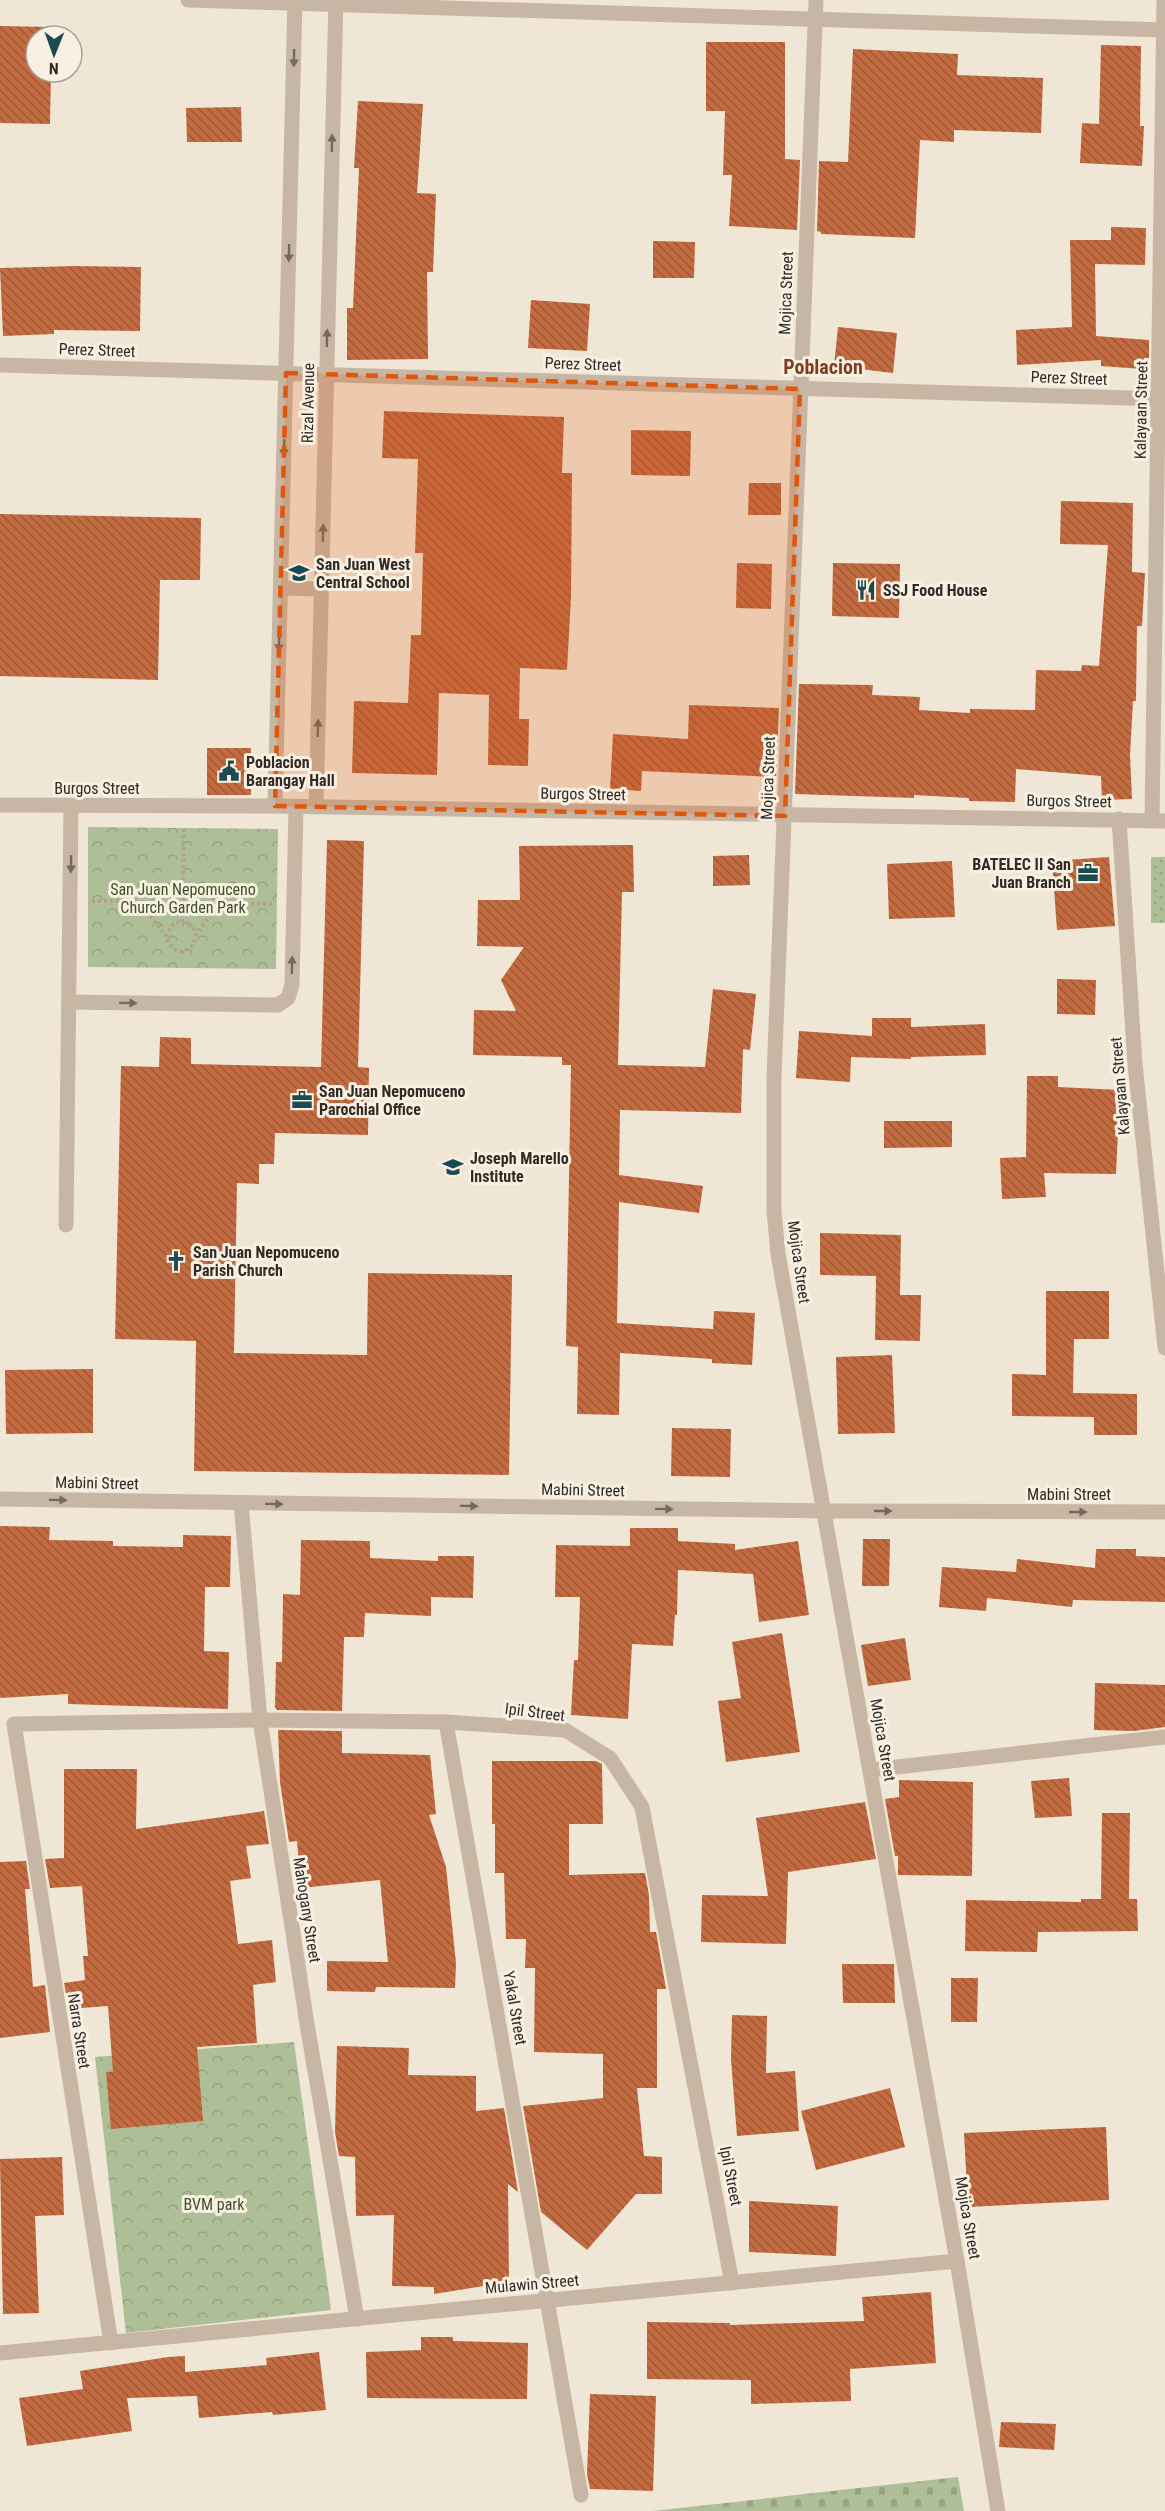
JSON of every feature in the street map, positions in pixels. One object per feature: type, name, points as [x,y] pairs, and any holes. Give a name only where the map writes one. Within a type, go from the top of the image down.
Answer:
[{"type":"street","points":[[188,0],[336,2],[1164,30]]},
{"type":"street","name":"Mojica Street","points":[[816,0],[774,1077],[774,1210],[778,1254],[957,2261],[998,2511]]},
{"type":"street","name":"Kalayaan Street","points":[[1159,820],[1164,0]]},
{"type":"street","name":"Rizal Avenue","points":[[275,806],[295,2]]},
{"type":"street","name":"Rizal Avenue","points":[[316,807],[336,2]]},
{"type":"street","name":"Perez Street","points":[[0,365],[1162,399]]},
{"type":"street","points":[[281,588],[321,588]]},
{"type":"street","name":"Burgos Street","points":[[0,805],[275,806],[784,816],[1159,820]]},
{"type":"street","points":[[66,1225],[71,806]]},
{"type":"street","points":[[70,1002],[278,1005],[288,998],[292,985],[296,807]]},
{"type":"street","name":"Kalayaan Street","points":[[1119,819],[1135,1064],[1165,1348]]},
{"type":"street","name":"Mabini Street","points":[[0,1499],[1165,1512]]},
{"type":"street","name":"Mahogany Street","points":[[241,1503],[260,1720],[307,2024],[357,2319]]},
{"type":"street","name":"Ipil Street","points":[[14,1724],[260,1720],[446,1722],[565,1730],[610,1758],[642,1806],[732,2283]]},
{"type":"street","name":"Yakal Street","points":[[446,1722],[549,2301],[581,2495]]},
{"type":"street","name":"Narra Street","points":[[14,1724],[111,2343]]},
{"type":"street","points":[[870,1770],[1165,1737]]},
{"type":"street","name":"Mulawin Street","points":[[0,2353],[957,2261]]},
{"type":"path","points":[[182,922],[185,806]]},
{"type":"path","points":[[70,900],[140,901],[166,936],[168,944],[173,949],[181,951],[189,950],[196,936],[221,903],[294,904]]},
{"type":"path","points":[[166,936],[174,923],[182,922],[194,928],[196,936]]},
{"type":"highlighted area","points":[[286,373],[800,389],[785,816],[275,806]]},
{"type":"green space","name":"San Juan Nepomuceno Church Garden Park","points":[[88,827],[278,829],[276,969],[88,967]]},
{"type":"green space","points":[[1151,857],[1165,857],[1165,923],[1151,923]]},
{"type":"green space","name":"BVM park","points":[[294,2042],[331,2310],[126,2333],[95,2057]]},
{"type":"green space","points":[[958,2477],[964,2511],[653,2511]]},
{"type":"building","points":[[0,26],[24,26],[24,84],[51,84],[50,124],[0,123]]},
{"type":"building","points":[[706,42],[785,42],[785,159],[800,160],[797,230],[729,226],[732,175],[723,175],[725,111],[706,111]]},
{"type":"building","points":[[1101,45],[1141,46],[1140,126],[1144,126],[1142,166],[1080,163],[1082,123],[1099,124]]},
{"type":"building","points":[[853,49],[958,54],[957,75],[1043,78],[1041,133],[954,130],[954,142],[920,140],[915,238],[821,234],[817,231],[819,161],[848,162]]},
{"type":"building","points":[[358,101],[423,104],[417,193],[436,194],[433,272],[427,272],[428,359],[347,360],[347,308],[353,308],[359,168],[354,168]]},
{"type":"building","points":[[241,107],[242,142],[187,142],[186,108]]},
{"type":"building","points":[[1111,227],[1146,228],[1145,265],[1095,264],[1096,336],[1149,340],[1149,358],[1144,358],[1143,369],[1101,366],[1101,360],[1017,365],[1016,330],[1072,327],[1070,240],[1111,240]]},
{"type":"building","points":[[653,241],[695,242],[694,278],[653,278]]},
{"type":"building","points":[[141,267],[140,331],[54,330],[54,334],[3,336],[0,268]]},
{"type":"building","points":[[531,300],[590,304],[587,351],[528,348]]},
{"type":"building","points":[[838,327],[897,333],[893,373],[834,366]]},
{"type":"building","points":[[384,411],[564,417],[562,473],[572,473],[571,598],[567,670],[520,668],[519,719],[529,719],[528,766],[488,765],[489,695],[439,693],[437,775],[352,773],[354,701],[408,703],[411,635],[421,635],[423,553],[415,553],[418,459],[382,458]]},
{"type":"building","points":[[631,430],[691,431],[690,476],[631,475]]},
{"type":"building","points":[[749,483],[781,483],[781,515],[748,515]]},
{"type":"building","points":[[1061,501],[1133,503],[1132,572],[1145,573],[1142,626],[1137,626],[1136,701],[1133,701],[1130,755],[1132,799],[1102,800],[1101,776],[1016,769],[1015,802],[969,801],[969,798],[914,795],[914,798],[795,794],[799,684],[873,685],[872,695],[920,697],[919,710],[970,713],[970,709],[1035,710],[1036,670],[1081,671],[1082,665],[1099,666],[1108,545],[1060,544]]},
{"type":"building","points":[[0,514],[201,518],[200,580],[160,580],[158,680],[0,676]]},
{"type":"building","points":[[737,563],[772,564],[771,609],[736,608]]},
{"type":"building","name":"SSJ Food House","points":[[833,563],[900,564],[899,618],[832,616]]},
{"type":"building","points":[[689,705],[779,708],[776,777],[642,771],[641,791],[610,789],[613,734],[688,739]]},
{"type":"building","name":"Poblacion Barangay Hall","points":[[207,748],[251,748],[251,795],[207,795]]},
{"type":"building","points":[[327,840],[364,841],[358,1067],[369,1068],[368,1135],[275,1133],[274,1164],[259,1164],[259,1184],[237,1183],[234,1353],[367,1355],[368,1273],[512,1275],[509,1475],[194,1471],[196,1341],[115,1339],[121,1066],[159,1067],[160,1037],[191,1038],[191,1064],[321,1067]]},
{"type":"building","points":[[633,845],[634,892],[622,892],[618,1065],[705,1067],[713,989],[756,994],[750,1050],[743,1049],[741,1113],[620,1110],[619,1175],[703,1186],[699,1213],[619,1202],[617,1323],[713,1329],[714,1311],[755,1313],[752,1365],[712,1363],[712,1359],[620,1353],[619,1415],[577,1414],[578,1347],[566,1346],[571,1065],[562,1065],[562,1057],[473,1055],[474,1010],[516,1011],[501,980],[524,947],[477,946],[478,900],[520,900],[519,846]]},
{"type":"building","points":[[749,855],[750,885],[713,886],[713,856]]},
{"type":"building","points":[[1109,857],[1115,926],[1057,930],[1052,861]]},
{"type":"building","points":[[952,861],[955,917],[889,919],[887,864]]},
{"type":"building","points":[[1057,979],[1096,980],[1095,1015],[1057,1014]]},
{"type":"building","points":[[872,1018],[911,1018],[911,1027],[985,1024],[986,1055],[911,1057],[911,1059],[851,1057],[850,1082],[796,1078],[799,1031],[872,1036]]},
{"type":"building","points":[[1027,1076],[1058,1076],[1058,1087],[1120,1090],[1116,1174],[1044,1173],[1046,1197],[1002,1199],[1000,1158],[1026,1157]]},
{"type":"building","points":[[884,1121],[952,1121],[952,1147],[884,1148]]},
{"type":"building","points":[[820,1233],[901,1235],[900,1295],[921,1295],[920,1341],[875,1340],[876,1276],[820,1275]]},
{"type":"building","points":[[1046,1291],[1109,1291],[1109,1339],[1074,1339],[1073,1393],[1137,1394],[1137,1435],[1094,1435],[1094,1417],[1012,1416],[1012,1374],[1046,1375]]},
{"type":"building","points":[[892,1355],[895,1433],[838,1434],[836,1357]]},
{"type":"building","points":[[93,1369],[93,1433],[6,1434],[5,1370]]},
{"type":"building","points":[[672,1428],[731,1429],[730,1477],[671,1476]]},
{"type":"building","points":[[0,1526],[50,1527],[49,1540],[113,1541],[113,1546],[183,1547],[183,1535],[231,1536],[230,1587],[205,1587],[204,1651],[229,1652],[228,1709],[68,1704],[68,1694],[0,1698]]},
{"type":"building","points":[[630,1528],[678,1528],[678,1541],[735,1544],[735,1550],[798,1541],[809,1615],[759,1622],[753,1574],[678,1570],[677,1615],[675,1615],[673,1646],[632,1644],[628,1719],[571,1715],[574,1660],[578,1660],[580,1597],[555,1597],[556,1545],[630,1546]]},
{"type":"building","points":[[863,1539],[890,1539],[889,1586],[862,1586]]},
{"type":"building","points":[[301,1540],[370,1541],[370,1558],[438,1561],[438,1556],[474,1556],[473,1598],[431,1597],[431,1616],[365,1613],[364,1637],[344,1637],[342,1711],[277,1710],[275,1707],[276,1662],[282,1662],[283,1594],[300,1595]]},
{"type":"building","points":[[1096,1549],[1136,1549],[1136,1556],[1165,1557],[1165,1602],[1073,1600],[1072,1607],[987,1598],[986,1611],[939,1607],[942,1567],[1016,1572],[1017,1559],[1095,1568]]},
{"type":"building","points":[[782,1633],[800,1752],[726,1762],[718,1701],[741,1698],[732,1642]]},
{"type":"building","points":[[905,1638],[911,1680],[868,1686],[861,1645]]},
{"type":"building","points":[[1095,1683],[1165,1685],[1165,1727],[1134,1731],[1094,1730]]},
{"type":"building","points":[[278,1730],[342,1731],[342,1753],[430,1755],[436,1814],[429,1815],[446,1867],[456,1963],[455,1988],[376,1987],[375,1992],[327,1991],[327,1961],[388,1962],[380,1880],[301,1888],[297,1841],[289,1842],[280,1782]]},
{"type":"building","points":[[492,1761],[596,1761],[602,1764],[603,1824],[569,1824],[569,1875],[645,1873],[649,1895],[650,1932],[656,1932],[666,1989],[657,1989],[657,2088],[637,2088],[644,2156],[662,2157],[662,2194],[636,2194],[587,2250],[541,2212],[523,2106],[603,2098],[603,2054],[534,2052],[535,1968],[525,1968],[526,1939],[506,1939],[504,1873],[495,1873]]},
{"type":"building","points":[[64,1769],[137,1769],[136,1829],[264,1811],[269,1844],[246,1846],[251,1878],[230,1881],[238,1944],[272,1940],[276,1982],[253,1985],[257,2043],[197,2047],[203,2121],[111,2129],[106,2072],[113,2072],[108,2006],[69,2009],[64,1983],[85,1980],[83,1956],[88,1956],[82,1886],[50,1888],[45,1859],[64,1858]]},
{"type":"building","points":[[1069,1778],[1072,1816],[1035,1818],[1031,1781]]},
{"type":"building","points":[[899,1780],[973,1782],[972,1876],[898,1875],[898,1856],[895,1856],[885,1799],[899,1797]]},
{"type":"building","points":[[865,1802],[876,1859],[788,1872],[786,1944],[701,1942],[702,1895],[768,1896],[756,1818]]},
{"type":"building","points":[[1102,1813],[1130,1813],[1129,1899],[1137,1899],[1138,1931],[1038,1932],[1037,1952],[965,1951],[966,1900],[1081,1902],[1081,1899],[1101,1899]]},
{"type":"building","points":[[26,1861],[30,1889],[25,1889],[33,1987],[45,1985],[50,2032],[0,2038],[0,1862]]},
{"type":"building","points":[[842,1964],[894,1964],[895,2003],[843,2003]]},
{"type":"building","points":[[951,1978],[978,1978],[977,2022],[951,2022]]},
{"type":"building","points":[[732,2015],[767,2016],[766,2073],[795,2071],[799,2131],[737,2136],[731,2059]]},
{"type":"building","points":[[337,2046],[409,2048],[408,2075],[476,2076],[476,2111],[504,2108],[518,2192],[508,2184],[509,2282],[434,2294],[434,2287],[392,2286],[394,2215],[356,2216],[355,2157],[339,2156],[335,2132]]},
{"type":"building","points":[[890,2088],[905,2147],[816,2170],[801,2111]]},
{"type":"building","points":[[1106,2127],[1109,2200],[968,2207],[964,2133]]},
{"type":"building","points":[[62,2157],[64,2215],[35,2216],[39,2313],[3,2314],[0,2159]]},
{"type":"building","points":[[749,2201],[838,2206],[836,2256],[749,2252]]},
{"type":"building","points":[[931,2292],[936,2363],[850,2369],[851,2401],[751,2404],[751,2380],[647,2379],[647,2322],[730,2323],[730,2325],[864,2321],[862,2297]]},
{"type":"building","points":[[421,2337],[453,2337],[453,2341],[528,2343],[527,2399],[367,2398],[366,2352],[421,2350]]},
{"type":"building","points":[[319,2352],[326,2410],[199,2418],[197,2396],[127,2398],[132,2431],[27,2446],[19,2398],[83,2389],[80,2371],[185,2356],[185,2372],[267,2365],[266,2358]]},
{"type":"building","points":[[590,2394],[656,2396],[653,2491],[590,2489],[587,2474]]},
{"type":"building","points":[[1001,2422],[1056,2424],[1054,2450],[999,2447]]},
{"type":"place","name":"San Juan West Central School","points":[[299,573]]},
{"type":"place","name":"SSJ Food House","points":[[866,590]]},
{"type":"place","name":"Poblacion Barangay Hall","points":[[229,771]]},
{"type":"place","name":"BATELEC II San Juan Branch","points":[[1088,873]]},
{"type":"place","name":"San Juan Nepomuceno Parochial Office","points":[[302,1100]]},
{"type":"place","name":"Joseph Marello Institute","points":[[453,1167]]},
{"type":"place","name":"San Juan Nepomuceno Parish Church","points":[[176,1261]]},
{"type":"district","name":"Poblacion","points":[[823,367]]}]
